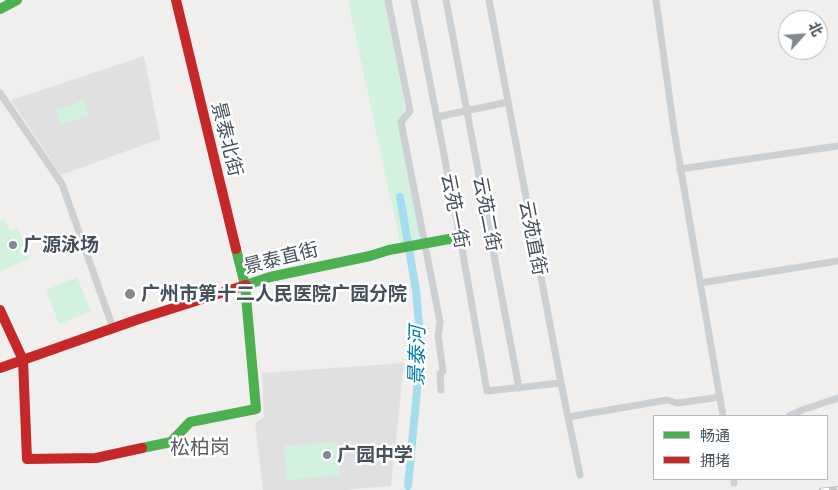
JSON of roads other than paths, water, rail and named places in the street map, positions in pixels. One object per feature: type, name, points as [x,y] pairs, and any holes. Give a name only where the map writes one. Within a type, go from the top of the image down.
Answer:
[{"type":"street","points":[[0,9],[17,0]]},
{"type":"street","name":"景泰北街","points":[[23,360],[27,459],[96,458],[172,442],[190,422],[256,408],[245,285],[176,0]]},
{"type":"street","points":[[388,0],[410,111],[401,122],[440,322],[438,336],[443,371],[440,374],[441,390]]},
{"type":"street","name":"云苑一街","points":[[414,0],[488,391],[519,388]]},
{"type":"street","name":"云苑二街","points":[[446,0],[519,388]]},
{"type":"street","name":"云苑直街","points":[[489,0],[561,384],[580,475]]},
{"type":"street","points":[[656,0],[680,169],[723,415]]},
{"type":"street","points":[[0,93],[62,184],[113,328]]},
{"type":"street","points":[[437,117],[508,102]]},
{"type":"street","points":[[680,169],[838,146]]},
{"type":"street","name":"景泰直街","points":[[0,368],[113,328],[245,285],[312,268],[460,236]]},
{"type":"street","points":[[700,283],[838,260]]},
{"type":"street","points":[[0,310],[23,360]]},
{"type":"street","points":[[519,388],[561,384]]},
{"type":"street","points":[[568,417],[667,400],[677,403],[720,397]]},
{"type":"street","points":[[791,415],[838,398]]},
{"type":"waterway","name":"景泰河","points":[[400,197],[416,290],[421,347],[408,486]]},
{"type":"railway","points":[[821,490],[838,488]]},
{"type":"place","name":"广源泳场","points":[[13,245]]},
{"type":"place","name":"广州市第十二人民医院广园分院","points":[[130,294]]},
{"type":"place","name":"广园中学","points":[[327,455]]},
{"type":"district","name":"松柏岗","points":[[200,447]]}]
